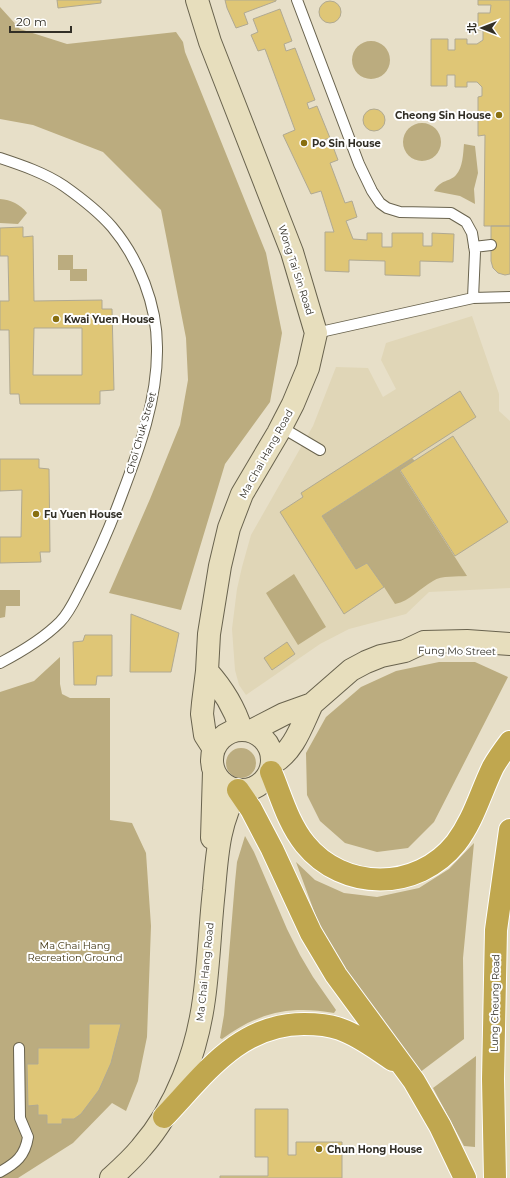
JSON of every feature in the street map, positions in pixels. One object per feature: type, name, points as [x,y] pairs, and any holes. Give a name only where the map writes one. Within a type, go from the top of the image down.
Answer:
[{"type":"highway","points":[[272,768],[298,834],[314,854],[334,868],[355,877],[378,880],[396,879],[425,869],[436,862],[455,844],[472,817],[494,766],[510,742]]},
{"type":"highway","points":[[238,790],[251,809],[272,849],[311,933],[336,974],[406,1069],[440,1126],[465,1178]]},
{"type":"highway","name":"Lung Cheung Road","points":[[495,1178],[493,1079],[496,930],[510,830]]},
{"type":"highway","points":[[164,1117],[221,1057],[235,1046],[264,1030],[279,1026],[313,1024],[340,1029],[366,1042],[406,1069]]},
{"type":"main road","name":"Wong Tai Sin Road","points":[[197,0],[210,42],[292,252],[316,333]]},
{"type":"main road","name":"Ma Chai Hang Road","points":[[217,860],[212,838],[214,772],[212,764],[214,749],[205,735],[202,714],[207,671],[209,634],[220,566],[229,528],[242,494],[281,427],[308,368],[316,333]]},
{"type":"main road","name":"Fung Mo Street","points":[[246,730],[312,704],[351,670],[366,662],[381,656],[405,651],[424,642],[446,640],[508,649]]},
{"type":"main road","points":[[207,671],[228,698],[246,730]]},
{"type":"main road","name":"Fung Mo Street","points":[[272,768],[282,758],[296,739],[312,704]]},
{"type":"main road","points":[[214,749],[218,742],[226,734],[232,731],[246,730],[263,737],[270,746],[272,768],[260,785],[253,789],[238,790],[223,784],[214,772]]},
{"type":"main road","name":"Ma Chai Hang Road","points":[[111,1178],[142,1148],[164,1117],[193,1051],[200,1026],[204,998],[217,860],[224,819],[238,790]]},
{"type":"lane","points":[[296,0],[359,164],[372,191],[380,203],[387,208],[400,212],[451,213],[466,222],[472,233],[474,247],[473,298]]},
{"type":"lane","name":"Choi Chuk Street","points":[[0,158],[34,171],[63,185],[112,227],[128,249],[147,289],[153,313],[158,347],[151,402],[142,436],[112,523],[92,567],[74,603],[60,622],[27,648],[0,663]]},
{"type":"lane","points":[[474,247],[491,245]]},
{"type":"lane","points":[[316,333],[473,298],[510,297]]},
{"type":"lane","points":[[281,427],[320,450]]},
{"type":"lane","points":[[0,1172],[13,1165],[22,1155],[28,1137],[20,1118],[19,1048]]},
{"type":"shaded area","points":[[472,316],[499,394],[499,411],[510,421],[510,588],[429,592],[406,614],[349,629],[320,644],[246,695],[239,685],[235,670],[232,629],[237,589],[242,567],[251,535],[313,426],[336,367],[368,368],[383,397],[396,389],[381,360],[386,343]]},
{"type":"green space","points":[[0,7],[20,29],[67,44],[176,32],[183,42],[185,52],[266,253],[282,333],[270,402],[225,464],[181,610],[109,593],[180,425],[188,380],[186,338],[161,210],[103,152],[33,125],[0,119]]},
{"type":"green space","points":[[371,41],[381,44],[387,50],[390,60],[387,70],[381,76],[371,79],[361,76],[355,70],[352,60],[355,50],[361,44]]},
{"type":"green space","points":[[422,123],[432,126],[438,132],[441,142],[438,152],[432,158],[422,161],[412,158],[406,152],[403,142],[406,132],[412,126]]},
{"type":"green space","points":[[464,144],[475,146],[478,173],[474,189],[475,204],[460,196],[434,191],[440,184],[454,177],[458,172],[462,160]]},
{"type":"green space","points":[[0,199],[15,203],[27,213],[18,224],[0,223]]},
{"type":"green space","points":[[58,255],[73,255],[73,269],[87,269],[87,281],[70,281],[70,270],[58,270]]},
{"type":"green space","points":[[412,458],[415,461],[400,471],[467,576],[437,579],[405,600],[395,604],[384,587],[356,569],[322,516]]},
{"type":"green space","points":[[294,574],[326,627],[298,645],[266,593]]},
{"type":"green space","points":[[0,590],[20,590],[20,606],[6,606],[5,617],[0,618]]},
{"type":"green space","name":"Ma Chai Hang Recreation Ground","points":[[60,657],[60,684],[62,694],[70,698],[110,698],[110,820],[132,823],[146,853],[151,926],[147,1037],[138,1081],[126,1111],[112,1103],[73,1143],[18,1178],[0,1178],[0,692],[34,681]]},
{"type":"green space","points":[[439,662],[475,662],[508,677],[434,822],[408,848],[377,852],[345,843],[320,821],[307,795],[306,753],[326,717],[361,687],[396,671]]},
{"type":"green space","points":[[241,748],[252,752],[256,763],[252,774],[241,778],[230,774],[226,763],[230,752]]},
{"type":"green space","points":[[245,836],[254,852],[287,929],[300,955],[336,1010],[334,1013],[303,1010],[275,1013],[248,1023],[222,1039],[220,1038],[224,1015],[237,862]]},
{"type":"green space","points":[[474,843],[463,958],[464,1039],[419,1073],[342,966],[318,922],[296,862],[315,880],[344,893],[377,897],[419,888],[449,869]]},
{"type":"green space","points":[[476,1056],[475,1147],[464,1146],[433,1088]]},
{"type":"building","points":[[57,0],[101,0],[101,3],[58,8]]},
{"type":"building","points":[[225,0],[276,1],[244,13],[248,24],[236,28]]},
{"type":"building","name":"Cheong Sin House","points":[[478,0],[510,0],[510,226],[484,226],[485,135],[478,136],[478,119],[489,119],[489,112],[478,112],[478,97],[482,96],[482,87],[477,82],[467,82],[467,87],[455,87],[455,75],[447,75],[447,86],[431,86],[431,39],[448,39],[448,50],[455,50],[455,39],[467,39],[467,44],[477,44],[483,40],[483,30],[478,30],[478,13],[490,13],[491,5],[478,5]]},
{"type":"building","points":[[330,1],[338,4],[341,12],[338,20],[330,23],[322,20],[319,12],[322,4]]},
{"type":"building","name":"Po Sin House","points":[[280,9],[292,41],[284,44],[286,51],[295,48],[315,100],[307,103],[309,109],[317,106],[330,138],[320,141],[323,147],[332,144],[338,160],[330,163],[345,203],[352,201],[357,217],[346,221],[353,239],[367,240],[367,233],[382,233],[382,247],[392,247],[392,233],[423,233],[423,246],[432,246],[432,233],[454,234],[453,262],[420,261],[420,276],[385,275],[385,261],[349,260],[349,272],[325,271],[325,232],[334,232],[321,191],[311,194],[283,135],[295,130],[265,49],[258,51],[251,35],[258,32],[253,19]]},
{"type":"building","points":[[374,109],[382,112],[385,120],[382,128],[374,131],[366,128],[363,120],[366,112]]},
{"type":"building","points":[[491,226],[510,226],[510,274],[505,275],[498,273],[493,268],[491,261]]},
{"type":"building","name":"Kwai Yuen House","points":[[23,227],[23,237],[33,236],[34,301],[102,300],[102,309],[112,309],[114,390],[100,391],[100,404],[20,404],[19,394],[10,394],[9,330],[0,330],[0,301],[9,301],[8,256],[0,256],[0,228]],"holes":[[[34,328],[82,328],[82,375],[33,375]]]},
{"type":"building","points":[[460,391],[476,417],[322,516],[356,569],[367,563],[384,587],[344,614],[280,512],[303,497],[301,493]]},
{"type":"building","points":[[453,436],[508,522],[455,556],[400,470]]},
{"type":"building","name":"Fu Yuen House","points":[[0,459],[39,459],[39,468],[49,469],[50,552],[40,552],[41,562],[0,563],[0,537],[21,537],[22,490],[0,491]]},
{"type":"building","points":[[131,614],[179,633],[171,672],[130,672]]},
{"type":"building","points":[[85,635],[112,635],[112,676],[97,676],[96,685],[74,685],[73,642],[83,641]]},
{"type":"building","points":[[287,642],[295,654],[272,670],[264,658]]},
{"type":"building","points":[[89,1024],[121,1024],[111,1063],[99,1090],[81,1114],[74,1119],[62,1119],[62,1124],[47,1124],[47,1115],[38,1115],[38,1105],[28,1106],[27,1064],[38,1064],[38,1048],[89,1048]]},
{"type":"building","name":"Chun Hong House","points":[[255,1109],[288,1109],[288,1155],[296,1155],[296,1142],[342,1142],[342,1178],[220,1178],[220,1176],[268,1176],[268,1157],[255,1157]]},
{"type":"place","name":"Cheong Sin House","points":[[499,115]]},
{"type":"place","name":"Po Sin House","points":[[304,143]]},
{"type":"place","name":"Kwai Yuen House","points":[[56,319]]},
{"type":"place","name":"Fu Yuen House","points":[[36,514]]},
{"type":"place","name":"Chun Hong House","points":[[319,1149]]}]
